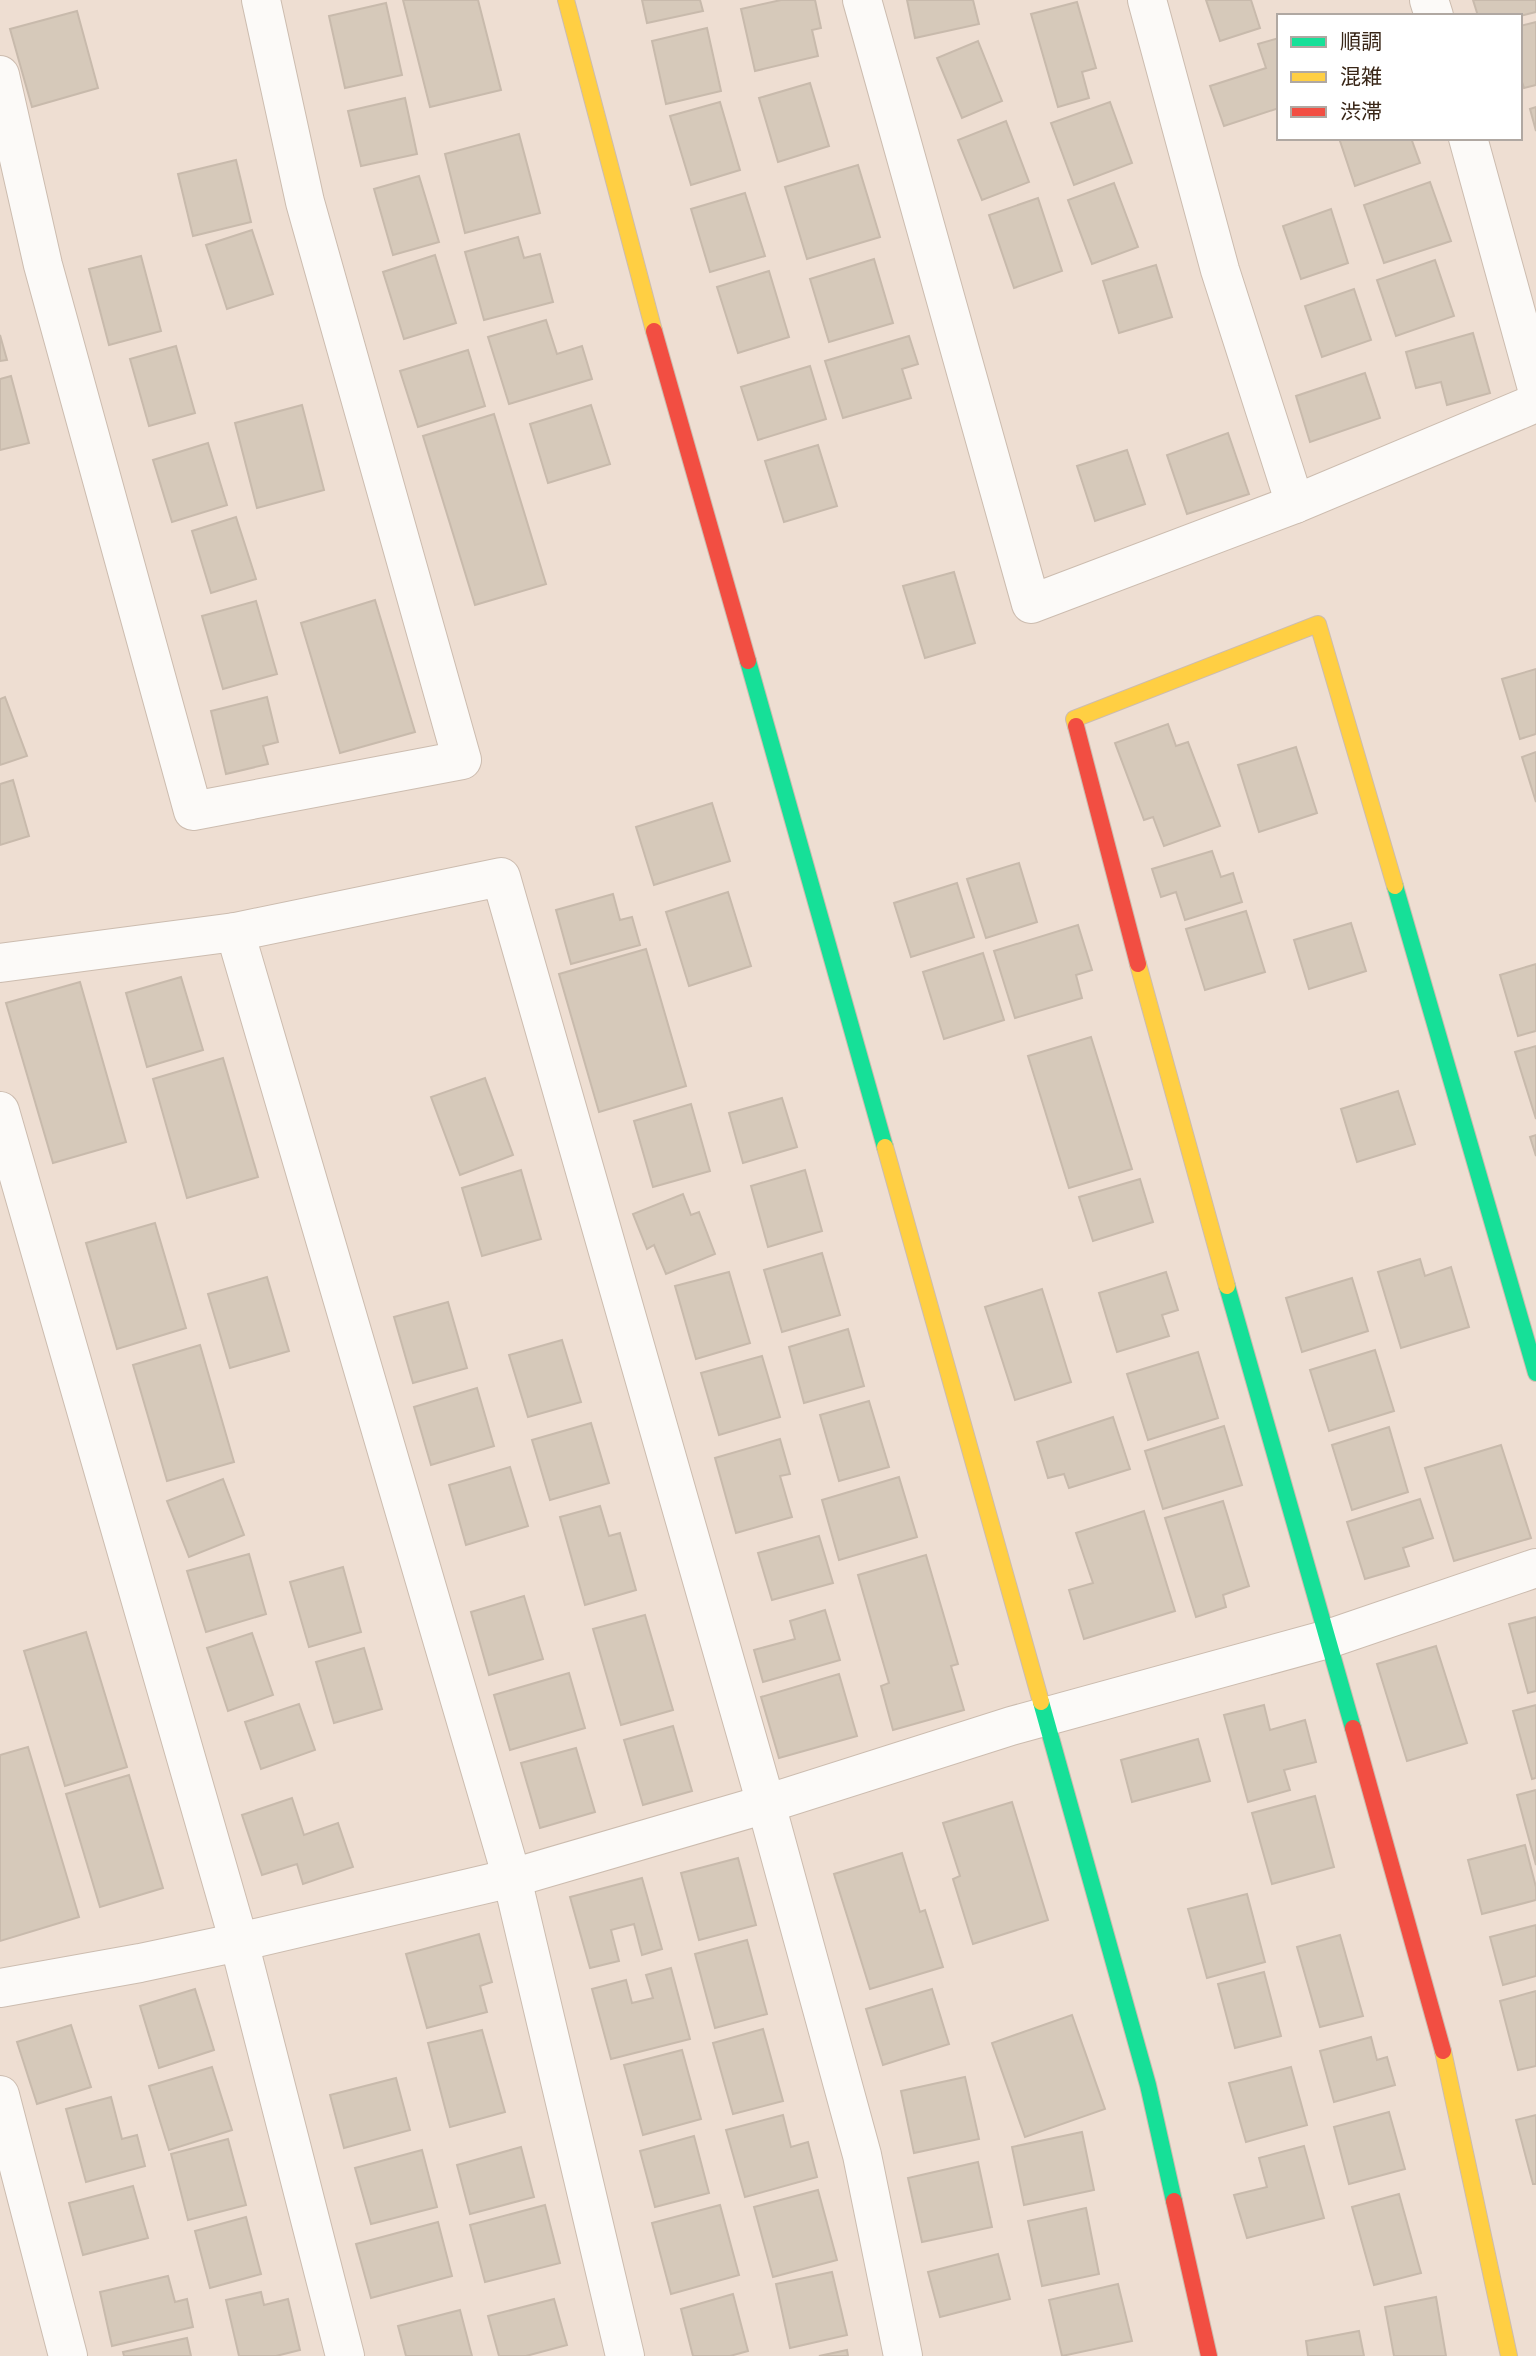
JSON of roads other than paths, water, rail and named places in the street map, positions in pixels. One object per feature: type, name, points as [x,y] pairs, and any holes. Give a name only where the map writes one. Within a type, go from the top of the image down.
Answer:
[{"type":"street","points":[[0,75],[43,265],[193,811],[462,760],[305,202],[261,0]]},
{"type":"street","points":[[566,0],[656,340],[775,754],[1148,2085],[1209,2356]]},
{"type":"street","points":[[862,0],[1031,604],[1295,504],[1536,403]]},
{"type":"street","points":[[1147,0],[1220,270],[1295,504]]},
{"type":"street","points":[[1469,140],[1536,385]]},
{"type":"street","points":[[1508,2356],[1437,2023],[1172,1093],[1074,719],[1318,624],[1536,1373]]},
{"type":"street","points":[[0,963],[235,932],[501,877],[766,1804],[862,2155],[904,2356]]},
{"type":"street","points":[[235,932],[512,1878],[625,2356]]},
{"type":"street","points":[[0,1111],[239,1942],[345,2356]]},
{"type":"street","points":[[0,1988],[239,1942],[512,1878],[766,1804],[1011,1726],[1328,1639],[1536,1568]]},
{"type":"street","points":[[0,2095],[68,2356]]}]
